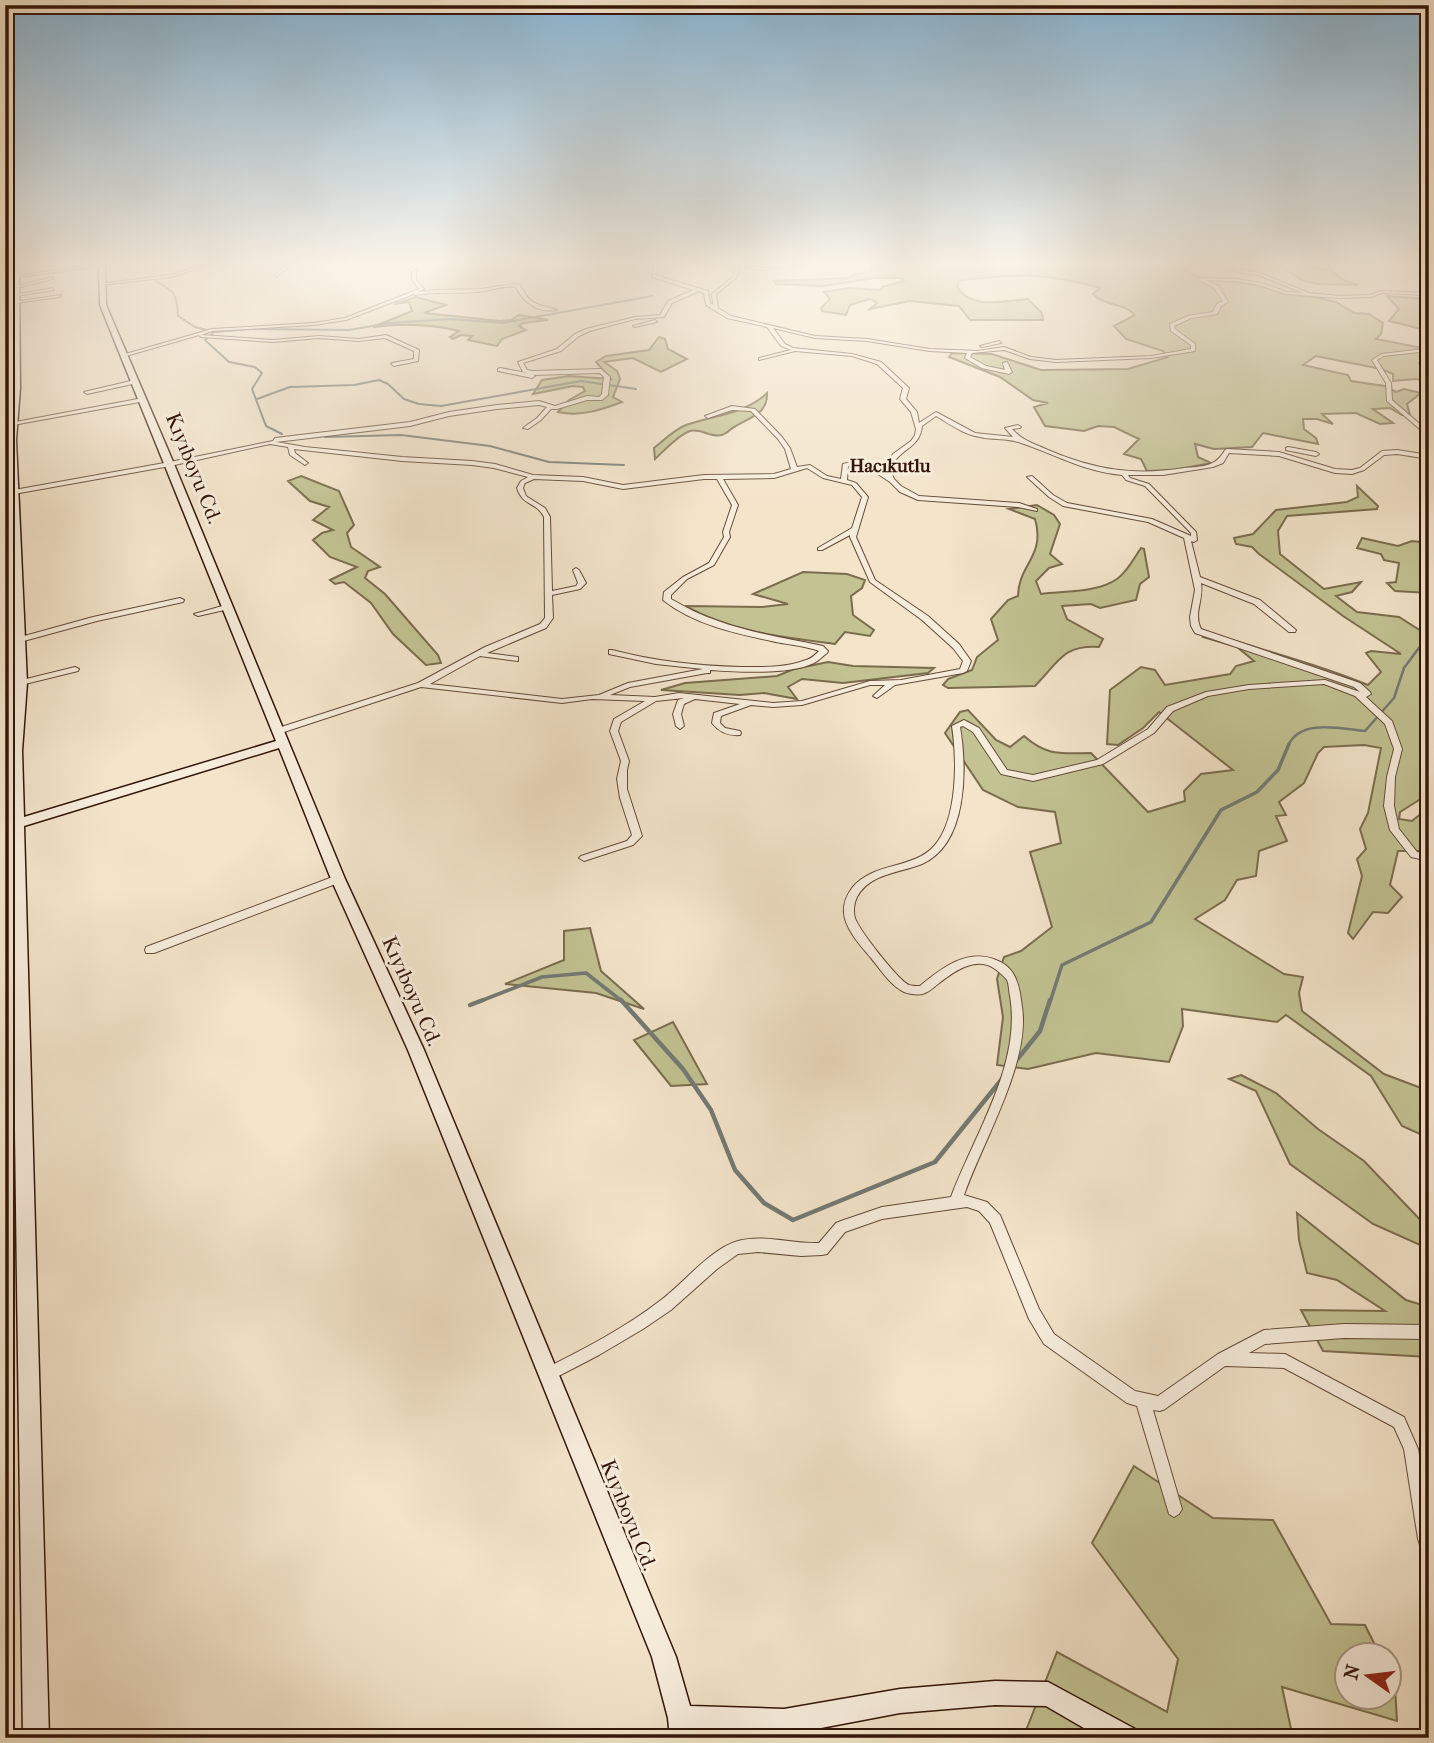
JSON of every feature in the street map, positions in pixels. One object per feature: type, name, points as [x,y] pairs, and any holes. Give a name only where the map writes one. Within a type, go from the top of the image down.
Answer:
[{"type":"street","points":[[16,344],[14,492],[21,683],[16,751],[36,1738]]},
{"type":"street","name":"Kıyıboyu Cd.","points":[[120,344],[338,878],[416,1050],[550,1374],[664,1657],[682,1728]]},
{"type":"street","points":[[124,355],[160,344]]},
{"type":"street","points":[[394,364],[416,360],[416,350],[404,344]]},
{"type":"street","points":[[557,373],[525,371],[520,362],[559,350],[566,344]]},
{"type":"street","points":[[783,344],[797,350],[852,355],[883,365],[906,388],[903,399],[914,412],[918,436],[908,446],[896,451],[890,461],[887,469],[893,483]]},
{"type":"street","points":[[902,344],[970,347],[985,344]]},
{"type":"street","points":[[911,345],[930,350],[970,352],[1004,348],[1031,358],[1056,361],[1151,357],[1193,350],[1192,344]]},
{"type":"street","points":[[1426,344],[1427,350],[1382,355],[1374,360],[1386,372],[1391,393],[1389,400],[1429,435]]},
{"type":"street","points":[[761,359],[797,350]]},
{"type":"street","points":[[970,352],[967,357],[984,367],[1009,372],[1005,363]]},
{"type":"street","points":[[14,492],[170,464],[270,442],[410,424],[497,407],[539,403],[550,407],[562,406],[587,398],[600,399],[606,392],[607,377],[601,372],[529,376],[500,370]]},
{"type":"street","points":[[87,392],[135,382]]},
{"type":"street","points":[[13,423],[143,400]]},
{"type":"street","points":[[526,428],[550,407]]},
{"type":"street","points":[[708,416],[732,408],[753,410],[788,449],[794,469]]},
{"type":"street","points":[[917,428],[936,414],[969,433],[1020,441],[1098,470],[1125,473],[1178,472],[1212,467],[1219,464],[1227,451],[1274,448],[1316,454]]},
{"type":"street","points":[[336,423],[344,432]]},
{"type":"street","points":[[1018,427],[1008,428],[1020,441]]},
{"type":"street","points":[[270,442],[436,463],[472,463],[495,466],[533,477],[583,479],[623,487],[719,477],[774,476],[808,466],[825,477],[854,484],[865,497],[853,537],[872,581],[925,618],[956,646],[967,661],[962,671],[848,688],[802,703],[773,705],[678,695],[654,699],[598,697],[562,701],[421,685]]},
{"type":"street","points":[[291,446],[292,454],[305,463]]},
{"type":"street","points":[[1238,450],[1292,456],[1344,472],[1362,468],[1382,453],[1397,452],[1429,457]]},
{"type":"street","points":[[845,481],[845,465],[865,463],[905,493],[918,498],[1019,505],[1035,509]]},
{"type":"street","points":[[1030,477],[1065,505],[1150,520],[1194,540],[1194,533],[1147,485],[1128,479],[1125,473]]},
{"type":"street","points":[[18,823],[280,737],[421,685],[542,626],[549,618],[547,517],[543,509],[523,497],[520,488],[523,482],[533,477]]},
{"type":"street","points":[[612,652],[628,658],[741,671],[776,668],[818,659],[824,651],[738,633],[690,616],[667,600],[667,594],[685,578],[712,564],[727,537],[726,532],[735,505],[719,477]]},
{"type":"street","points":[[820,549],[854,530]]},
{"type":"street","points":[[1187,539],[1200,592],[1193,614],[1198,631],[1357,685],[1367,694],[1361,697]]},
{"type":"street","points":[[548,594],[579,588],[582,583],[576,570]]},
{"type":"street","points":[[1195,578],[1257,602],[1292,630]]},
{"type":"street","points":[[20,640],[180,600]]},
{"type":"street","points":[[198,614],[226,607]]},
{"type":"street","points":[[480,654],[515,659]]},
{"type":"street","points":[[21,683],[75,669]]},
{"type":"street","points":[[598,697],[628,685],[715,670]]},
{"type":"street","points":[[877,696],[895,682]]},
{"type":"street","points":[[955,1203],[965,1171],[1010,1066],[1018,1023],[1012,978],[996,964],[976,959],[953,967],[922,990],[906,988],[891,977],[850,920],[849,905],[853,893],[870,875],[929,856],[944,840],[953,817],[959,772],[961,748],[956,726],[964,723],[976,730],[1004,772],[1033,778],[1100,762],[1151,732],[1170,709],[1206,694],[1249,687],[1325,682],[1344,687],[1361,697],[1390,723],[1398,749],[1391,777],[1389,806],[1395,830],[1414,855],[1429,858]]},
{"type":"street","points":[[680,726],[676,720],[681,702],[699,696]]},
{"type":"street","points":[[584,859],[630,843],[637,836],[621,786],[620,772],[625,761],[614,732],[617,721],[654,699]]},
{"type":"street","points":[[737,733],[722,730],[716,723],[717,715],[755,702]]},
{"type":"street","points":[[149,950],[338,878]]},
{"type":"street","points":[[550,1374],[612,1340],[664,1306],[734,1248],[768,1244],[802,1251],[822,1249],[841,1227],[882,1213],[967,1201],[983,1206],[996,1219],[1034,1314],[1049,1339],[1132,1398],[1160,1404],[1223,1359],[1264,1337],[1344,1331],[1429,1332]]},
{"type":"street","points":[[1223,1359],[1285,1361],[1399,1422],[1411,1449],[1426,1539]]},
{"type":"street","points":[[1143,1401],[1174,1509]]},
{"type":"street","points":[[682,1728],[784,1722],[901,1702],[995,1693],[1048,1694],[1126,1738]]},
{"type":"green space","points":[[653,344],[667,344],[668,349],[687,359],[661,372],[633,358],[604,362],[617,371],[620,379],[613,397],[622,402],[590,412],[558,412],[569,400],[585,391],[583,387],[573,386],[533,394],[542,380],[569,376],[611,379],[596,362],[606,356],[649,350]]},
{"type":"green space","points":[[1142,344],[1403,344],[1422,348],[1421,344],[1429,344],[1429,381],[1393,381],[1393,374],[1381,369],[1316,356],[1303,365],[1348,375],[1351,381],[1385,386],[1396,392],[1404,389],[1421,393],[1407,404],[1410,415],[1402,415],[1390,408],[1373,409],[1393,423],[1380,424],[1356,413],[1322,414],[1333,424],[1317,419],[1303,419],[1304,429],[1316,438],[1318,444],[1263,433],[1252,447],[1214,449],[1195,444],[1198,457],[1211,463],[1174,470],[1147,471],[1141,459],[1124,454],[1139,439],[1114,427],[1098,426],[1084,431],[1045,426],[1034,407],[1048,403],[1033,400],[1000,377],[949,357],[952,353],[992,354],[1041,370],[1128,369],[1168,357],[1163,351]]},
{"type":"green space","points":[[767,393],[765,406],[757,414],[726,433],[718,436],[690,431],[676,439],[655,459],[654,448],[678,429],[739,410]]},
{"type":"green space","points":[[301,476],[339,491],[354,525],[347,533],[351,547],[380,567],[368,571],[365,578],[385,594],[438,655],[441,663],[426,665],[393,634],[371,603],[344,582],[335,584],[330,580],[357,567],[330,557],[313,540],[322,533],[333,530],[313,520],[329,507],[310,501],[288,481]]},
{"type":"green space","points":[[1357,486],[1378,506],[1377,509],[1287,516],[1278,531],[1280,554],[1324,589],[1361,582],[1352,592],[1336,596],[1357,612],[1399,617],[1429,636],[1429,787],[1419,800],[1400,812],[1399,819],[1412,821],[1429,807],[1429,851],[1398,851],[1390,885],[1402,897],[1388,913],[1373,912],[1353,939],[1348,933],[1362,876],[1357,859],[1366,849],[1360,829],[1368,813],[1381,748],[1364,745],[1324,747],[1318,753],[1304,783],[1279,802],[1286,815],[1276,816],[1287,841],[1259,851],[1256,876],[1237,880],[1225,900],[1195,919],[1284,974],[1303,977],[1299,993],[1302,1011],[1384,1074],[1429,1091],[1429,1138],[1402,1126],[1371,1076],[1286,1015],[1277,1022],[1182,1009],[1183,1026],[1169,1062],[1096,1053],[1028,1069],[997,1065],[1003,1017],[997,979],[1004,957],[1021,951],[1052,927],[1030,852],[1061,843],[1055,812],[1018,807],[983,790],[945,733],[960,712],[968,710],[996,740],[1010,747],[1024,736],[1048,751],[1091,753],[1148,812],[1185,801],[1184,791],[1201,774],[1233,770],[1159,712],[1143,728],[1118,745],[1107,744],[1110,690],[1141,667],[1155,670],[1165,685],[1230,674],[1236,666],[1254,661],[1237,647],[1203,637],[1207,632],[1308,663],[1368,685],[1381,672],[1366,653],[1371,651],[1401,654],[1343,616],[1252,547],[1236,544],[1234,538],[1253,534],[1276,510],[1347,502],[1358,497]]},
{"type":"green space","points":[[1037,505],[1054,515],[1060,524],[1050,554],[1062,564],[1049,568],[1036,581],[1041,594],[1090,589],[1109,584],[1124,573],[1141,548],[1144,549],[1149,577],[1140,584],[1136,600],[1100,608],[1091,604],[1062,606],[1067,619],[1103,639],[1099,647],[1069,652],[1035,686],[948,688],[943,685],[948,679],[972,670],[977,657],[998,640],[991,619],[1008,600],[1018,596],[1022,576],[1037,542],[1035,519],[1009,509]]},
{"type":"green space","points":[[1362,538],[1398,546],[1412,541],[1429,543],[1429,593],[1395,591],[1387,583],[1396,582],[1399,563],[1384,560],[1381,554],[1357,548]]},
{"type":"green space","points":[[803,572],[847,574],[865,580],[862,588],[851,596],[853,615],[874,630],[870,636],[845,632],[835,644],[777,636],[739,628],[685,606],[762,607],[788,604],[753,594]]},
{"type":"green space","points":[[828,662],[853,666],[934,668],[928,673],[843,683],[802,679],[788,687],[797,699],[764,693],[740,695],[661,690],[685,683],[777,676],[794,669]]},
{"type":"green space","points":[[590,928],[601,971],[644,1009],[596,993],[505,984],[564,960],[564,931]]},
{"type":"green space","points":[[673,1022],[707,1084],[671,1086],[634,1040]]},
{"type":"green space","points":[[1241,1075],[1276,1093],[1318,1129],[1364,1161],[1429,1229],[1429,1249],[1373,1224],[1290,1164],[1256,1091],[1229,1079]]},
{"type":"green space","points":[[1297,1213],[1406,1300],[1429,1307],[1429,1357],[1323,1351],[1301,1310],[1385,1311],[1337,1280],[1307,1273],[1299,1240]]},
{"type":"green space","points":[[1134,1466],[1213,1518],[1273,1520],[1331,1624],[1365,1625],[1374,1642],[1332,1642],[1332,1702],[1282,1687],[1293,1738],[1023,1738],[1057,1652],[1167,1712],[1178,1659],[1092,1543]]},
{"type":"green space","points":[[1367,1712],[1396,1712],[1397,1721]]},
{"type":"waterway","points":[[210,344],[229,362],[255,367],[262,373],[252,389],[266,426],[282,434]]},
{"type":"waterway","points":[[1419,363],[1429,365]]},
{"type":"waterway","points":[[257,399],[290,387],[354,385],[379,380],[388,384],[404,399],[419,404],[441,406],[581,381],[636,389]]},
{"type":"waterway","points":[[325,437],[401,435],[490,446],[549,462],[624,465]]},
{"type":"waterway","points":[[1288,745],[1294,737],[1311,728],[1333,727],[1365,731],[1394,698],[1404,668],[1427,637],[1429,627]]},
{"type":"waterway","points":[[1050,1002],[1062,965],[1151,922],[1221,810],[1257,792],[1278,770],[1288,745]]},
{"type":"waterway","points":[[478,1002],[542,977],[586,973],[622,1001]]},
{"type":"waterway","points":[[470,1005],[483,1000]]},
{"type":"waterway","points":[[1015,1062],[1040,1031],[1050,1000]]},
{"type":"waterway","points":[[622,1001],[683,1069],[711,1110],[735,1170],[764,1203],[793,1220],[935,1162],[1002,1079]]},
{"type":"district","name":"Hacıkutlu","points":[[890,465]]}]
